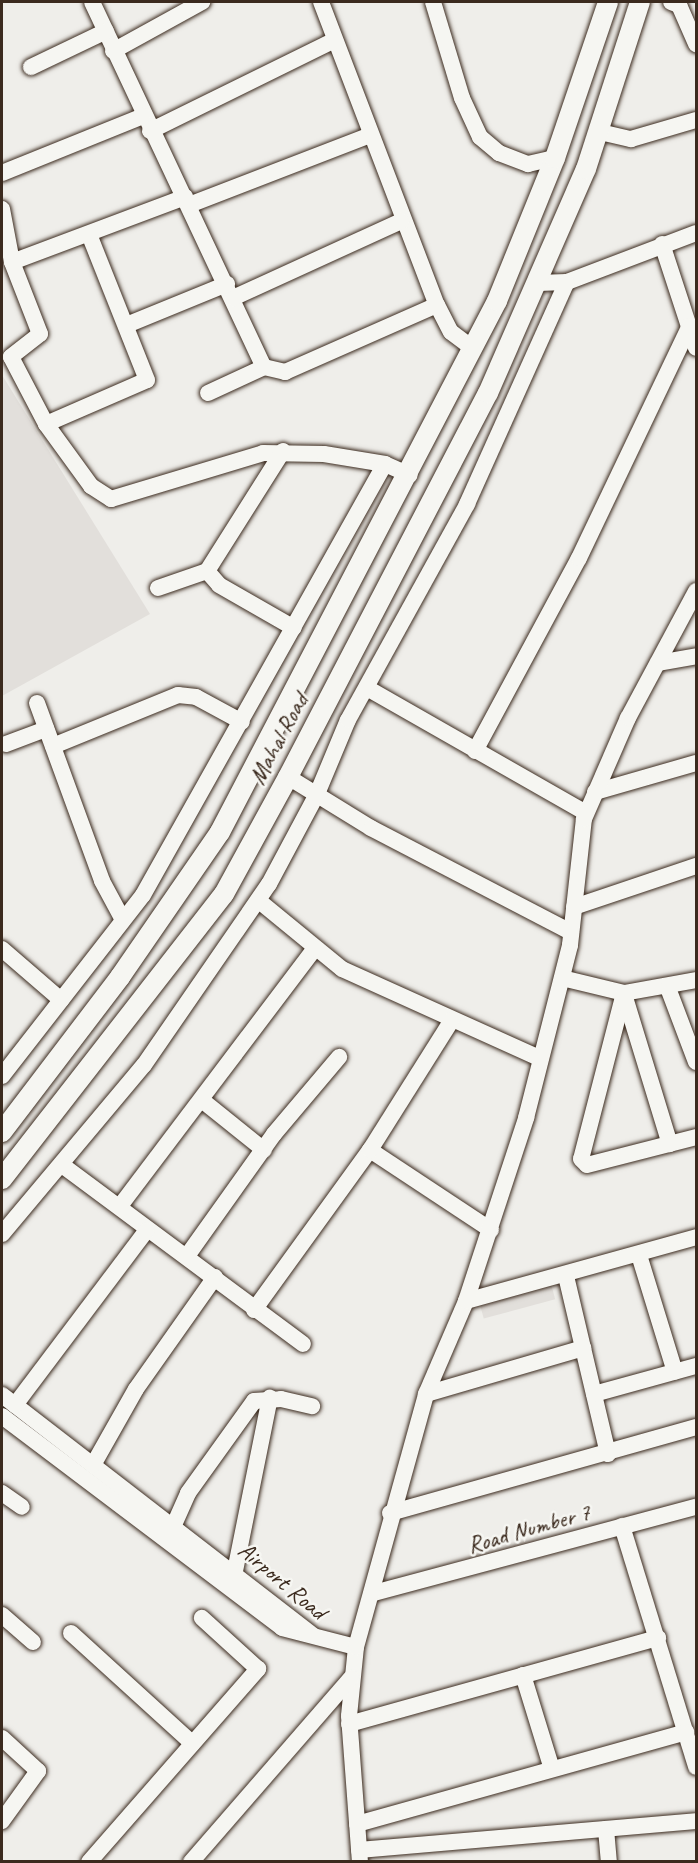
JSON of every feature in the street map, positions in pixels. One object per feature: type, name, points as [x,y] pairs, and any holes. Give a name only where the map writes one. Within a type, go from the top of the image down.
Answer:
[{"type":"main road","name":"Mahal Road","points":[[2,1132],[120,977],[220,832],[410,475],[519,254],[555,159],[608,2]]},
{"type":"main road","name":"Mahal Road","points":[[2,1179],[224,894],[288,777],[488,393],[538,283],[600,132],[640,2]]},
{"type":"street","points":[[92,2],[113,51],[187,201],[264,367]]},
{"type":"street","points":[[113,51],[202,2]]},
{"type":"street","points":[[321,2],[368,136],[437,305],[451,332],[472,348]]},
{"type":"street","points":[[433,2],[462,99],[480,136],[499,153],[528,164],[555,159]]},
{"type":"street","points":[[671,2],[679,5],[696,44]]},
{"type":"street","points":[[31,67],[106,32]]},
{"type":"street","points":[[2,174],[147,123],[333,41]]},
{"type":"street","points":[[600,132],[631,139],[696,120]]},
{"type":"street","points":[[12,262],[368,136]]},
{"type":"street","points":[[2,209],[12,262],[40,334],[11,357],[46,424],[91,486],[111,499],[283,451],[385,464],[410,475]]},
{"type":"street","points":[[129,324],[230,291],[401,221]]},
{"type":"street","points":[[538,283],[567,282],[696,232]]},
{"type":"street","points":[[46,424],[144,384],[148,375],[129,324],[89,234]]},
{"type":"street","points":[[662,244],[696,348]]},
{"type":"street","points":[[2,1234],[42,1182],[62,1165],[189,1005],[259,901],[317,794],[367,688],[467,504],[567,282]]},
{"type":"street","points":[[208,393],[264,367],[285,372],[437,305]]},
{"type":"street","points":[[476,751],[579,558],[689,327]]},
{"type":"street","points":[[158,588],[207,571],[283,451]]},
{"type":"street","points":[[2,1076],[143,895],[385,464]]},
{"type":"street","points":[[207,571],[219,585],[294,628]]},
{"type":"street","points":[[696,591],[658,663],[586,813],[571,932],[562,978],[491,1230],[466,1301],[426,1394],[390,1513],[374,1593],[356,1647],[351,1678],[349,1724],[360,1856],[696,1821]]},
{"type":"street","points":[[658,663],[696,656]]},
{"type":"street","points":[[367,688],[586,813]]},
{"type":"street","points":[[53,746],[178,695],[196,697],[242,722]]},
{"type":"street","points":[[37,703],[102,881],[123,920]]},
{"type":"street","points":[[6,744],[46,729]]},
{"type":"street","points":[[595,792],[696,763]]},
{"type":"street","points":[[288,777],[571,932]]},
{"type":"street","points":[[574,907],[696,866]]},
{"type":"street","points":[[259,901],[342,969],[539,1058]]},
{"type":"street","points":[[120,1206],[202,1101],[315,948]]},
{"type":"street","points":[[2,949],[61,1000]]},
{"type":"street","points":[[562,978],[624,993],[668,988],[696,980]]},
{"type":"street","points":[[668,988],[696,1062]]},
{"type":"street","points":[[624,993],[581,1159],[587,1165],[696,1137]]},
{"type":"street","points":[[624,993],[670,1144]]},
{"type":"street","points":[[254,1310],[370,1150],[452,1020]]},
{"type":"street","points":[[187,1256],[264,1150],[339,1057]]},
{"type":"street","points":[[202,1101],[264,1150]]},
{"type":"street","points":[[370,1150],[491,1230]]},
{"type":"street","points":[[62,1165],[120,1206],[146,1231],[187,1256],[254,1310],[303,1344]]},
{"type":"street","points":[[8,1400],[146,1231]]},
{"type":"street","points":[[466,1301],[566,1276],[696,1237]]},
{"type":"street","points":[[639,1254],[675,1372]]},
{"type":"street","points":[[566,1276],[608,1454]]},
{"type":"street","points":[[93,1465],[136,1389],[215,1277]]},
{"type":"street","points":[[426,1394],[583,1348]]},
{"type":"street","points":[[594,1394],[696,1366]]},
{"type":"street","points":[[235,1571],[270,1398]]},
{"type":"street","points":[[173,1527],[188,1493],[245,1410],[254,1401],[270,1398],[312,1406]]},
{"type":"street","name":"Airport Road","points":[[8,1400],[173,1527],[235,1571],[318,1640]]},
{"type":"street","name":"Airport Road","points":[[2,1416],[282,1628],[318,1640]]},
{"type":"street","points":[[390,1513],[608,1454],[696,1426]]},
{"type":"street","points":[[2,1492],[22,1507]]},
{"type":"street","name":"Road Number 7","points":[[374,1593],[567,1545],[622,1526],[696,1507]]},
{"type":"street","points":[[622,1526],[696,1767]]},
{"type":"street","points":[[2,1615],[33,1642]]},
{"type":"street","points":[[89,1862],[258,1669],[202,1618]]},
{"type":"street","points":[[71,1633],[192,1743]]},
{"type":"street","points":[[349,1724],[658,1638]]},
{"type":"street","points":[[318,1640],[356,1647]]},
{"type":"street","points":[[523,1675],[552,1769]]},
{"type":"street","points":[[191,1862],[351,1678]]},
{"type":"street","points":[[357,1824],[686,1732]]},
{"type":"street","points":[[2,1738],[38,1772],[2,1821]]},
{"type":"street","points":[[606,1829],[609,1862]]},
{"type":"shaded area","points":[[2,375],[150,614],[2,696]]},
{"type":"shaded area","points":[[550,1280],[555,1299],[484,1318],[479,1299]]}]
